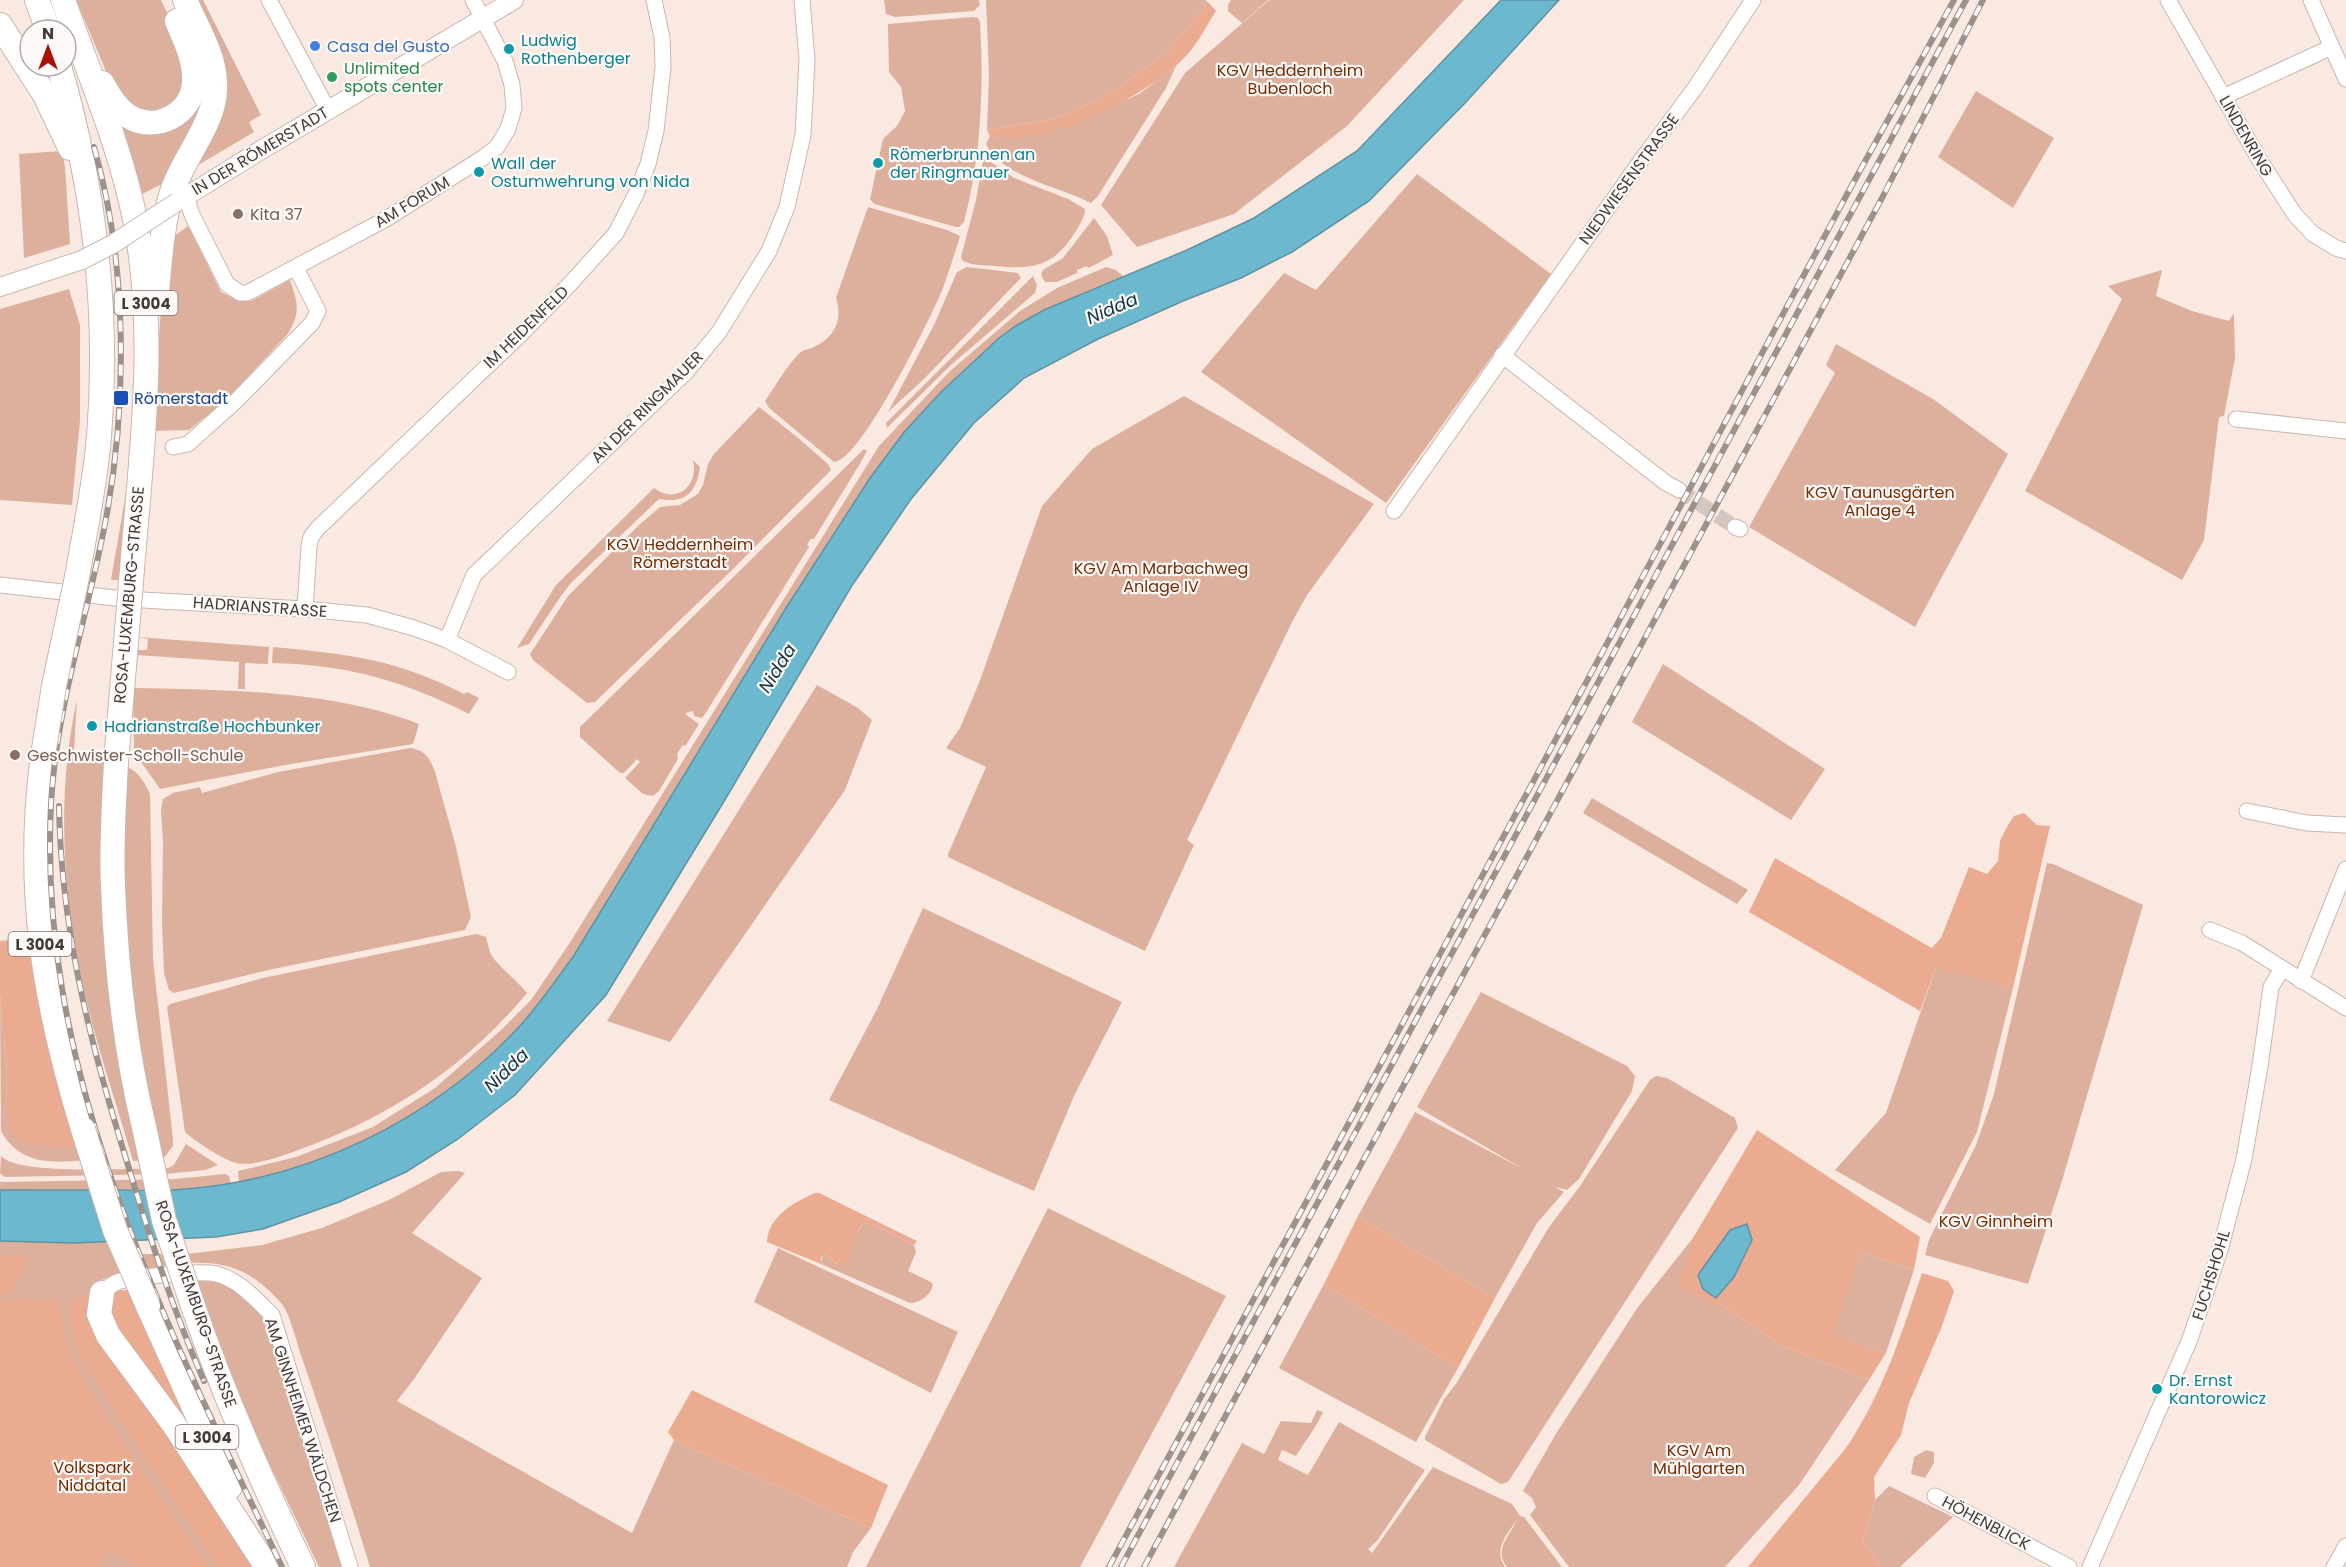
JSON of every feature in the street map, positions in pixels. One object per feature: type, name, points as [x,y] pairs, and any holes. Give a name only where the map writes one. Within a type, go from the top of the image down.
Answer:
[{"type":"highway","points":[[37,0],[44,18]]},
{"type":"highway","name":"ROSA-LUXEMBURG-STRASSE","points":[[63,0],[69,18]]},
{"type":"highway","points":[[78,39],[111,98],[120,109],[134,119],[143,122],[168,120],[189,100],[195,77],[184,38],[168,0]]},
{"type":"highway","points":[[148,363],[168,205],[180,172],[211,111],[215,92],[212,64],[185,0]]},
{"type":"highway","points":[[0,25],[45,95],[75,158],[88,194]]},
{"type":"highway","name":"ROSA-LUXEMBURG-STRASSE","points":[[78,42],[115,142],[136,224],[145,290],[148,363],[116,762],[112,884],[121,1001],[132,1076],[164,1220],[216,1374],[303,1567]]},
{"type":"highway","name":"L 3004","points":[[62,78],[78,138],[88,194],[98,274],[102,395],[93,483],[77,577],[54,686],[36,802],[35,850],[39,943],[61,1057],[115,1230],[267,1567]]},
{"type":"highway","points":[[102,1293],[99,1314],[108,1335],[173,1423],[267,1567]]},
{"type":"street","points":[[269,0],[328,110]]},
{"type":"street","name":"AM FORUM","points":[[181,199],[192,214],[227,284],[234,290],[247,293],[386,219],[481,159],[497,147],[508,129],[514,108],[512,85],[505,61],[473,0]]},
{"type":"street","name":"IN DER RÖMERSTADT","points":[[0,287],[82,260],[113,244],[181,199],[514,0]]},
{"type":"street","name":"IM HEIDENFELD","points":[[305,609],[309,546],[311,537],[318,528],[530,325],[616,233],[648,164],[656,131],[663,67],[662,38],[654,0]]},
{"type":"street","name":"AN DER RINGMAUER","points":[[447,640],[474,575],[686,372],[720,332],[769,250],[787,207],[803,135],[807,60],[802,0]]},
{"type":"street","name":"NIEDWIESENSTRASSE","points":[[1394,511],[1502,355],[1695,88],[1753,0]]},
{"type":"street","name":"LINDENRING","points":[[2168,0],[2259,159],[2295,215],[2313,234],[2336,248],[2346,250]]},
{"type":"street","points":[[2311,0],[2346,79]]},
{"type":"street","points":[[2223,97],[2332,47]]},
{"type":"street","points":[[173,447],[189,444],[237,399],[312,322],[318,311],[296,268]]},
{"type":"street","points":[[1502,355],[1578,416],[1666,483],[1679,490]]},
{"type":"street","points":[[2236,419],[2346,430]]},
{"type":"street","name":"HADRIANSTRASSE","points":[[0,585],[124,599],[305,609],[367,615],[447,640],[508,672]]},
{"type":"street","points":[[2247,811],[2307,823],[2346,825]]},
{"type":"street","points":[[2301,981],[2346,869]]},
{"type":"street","points":[[2210,930],[2242,943],[2346,1008]]},
{"type":"street","name":"FUCHSHOHL","points":[[2090,1567],[2190,1339],[2220,1251],[2244,1159],[2271,987],[2282,969]]},
{"type":"street","name":"AM GINNHEIMER WÄLDCHEN","points":[[102,1293],[109,1286],[119,1282],[183,1274],[216,1274],[243,1287],[272,1315],[350,1567]]},
{"type":"street","name":"HÖHENBLICK","points":[[1935,1496],[2068,1567]]},
{"type":"green space","points":[[76,0],[161,0],[179,38],[187,95],[147,117],[114,90]]},
{"type":"green space","points":[[193,0],[203,0],[261,115],[249,122],[254,132],[185,173],[215,115]]},
{"type":"green space","points":[[884,0],[979,0],[980,5],[974,11],[895,17],[886,14]]},
{"type":"green space","points":[[986,0],[1205,0],[1208,2],[1167,53],[1103,98],[1053,119],[987,130],[989,75]]},
{"type":"green space","points":[[1231,0],[1268,0],[1242,23],[1228,11]]},
{"type":"green space","name":"KGV Heddernheim Bubenloch","points":[[1269,0],[1464,0],[1347,126],[1234,214],[1137,247],[1101,205],[1185,73]]},
{"type":"green space","points":[[1208,2],[1216,11],[1190,52],[1171,70],[1132,97],[1086,120],[1041,135],[1022,138],[990,136],[987,130],[1053,119],[1103,98],[1167,53]]},
{"type":"green space","points":[[978,18],[980,22],[981,98],[978,148],[964,222],[956,227],[874,204],[870,199],[883,139],[897,126],[905,111],[901,87],[889,72],[888,24]]},
{"type":"green space","points":[[1176,66],[1166,88],[1098,196],[1091,203],[1018,173],[1005,165],[986,144],[990,136],[1023,138],[1068,126],[1139,94]]},
{"type":"green space","points":[[1976,91],[2054,138],[2013,208],[1938,157]]},
{"type":"green space","points":[[206,94],[170,180],[140,195],[118,119],[126,125]]},
{"type":"green space","points":[[62,151],[70,244],[24,258],[19,154]]},
{"type":"green space","points":[[985,158],[1014,178],[1068,199],[1085,209],[1083,218],[1068,243],[1051,259],[1033,266],[1022,267],[979,265],[963,261],[961,257]]},
{"type":"green space","points":[[1417,174],[1551,274],[1386,503],[1201,372],[1284,273],[1316,290]]},
{"type":"green space","points":[[868,207],[947,230],[960,236],[936,304],[894,386],[860,439],[846,456],[834,462],[769,408],[765,401],[796,356],[821,343],[836,327],[838,306],[836,298]]},
{"type":"green space","points":[[1094,218],[1107,236],[1113,255],[1089,268],[1087,266],[1077,270],[1077,273],[1057,282],[1045,282],[1041,275],[1043,270],[1063,258]]},
{"type":"green space","points":[[188,226],[221,292],[233,298],[251,301],[290,280],[295,295],[296,314],[287,335],[224,402],[189,430],[152,431],[166,242]]},
{"type":"green space","points":[[967,267],[1018,273],[1021,278],[923,380],[888,412],[935,323],[957,272]]},
{"type":"green space","points":[[1106,267],[1116,270],[1123,276],[1044,310],[1017,325],[999,338],[941,392],[905,431],[870,478],[786,608],[573,957],[517,1029],[473,1070],[421,1109],[393,1126],[337,1154],[292,1169],[239,1182],[238,1171],[296,1157],[373,1127],[435,1088],[501,1030],[531,1000],[569,944],[879,446],[949,372],[1020,311],[1057,288]]},
{"type":"green space","points":[[2162,270],[2156,296],[2192,311],[2229,321],[2234,313],[2235,358],[2224,416],[2219,417],[2204,540],[2182,580],[2025,491],[2122,299],[2108,286]]},
{"type":"green space","points":[[1033,276],[1037,285],[1035,293],[952,364],[887,428],[886,423]]},
{"type":"green space","points":[[69,289],[80,325],[80,420],[72,505],[0,500],[0,309]]},
{"type":"green space","name":"KGV Taunusgärten Anlage 4","points":[[1836,344],[1933,399],[2008,454],[1915,627],[1749,527],[1835,373],[1826,365]]},
{"type":"green space","name":"KGV Am Marbachweg Anlage IV","points":[[1184,396],[1374,504],[1307,595],[1293,620],[1187,840],[1194,845],[1145,951],[948,857],[986,767],[946,748],[960,728],[979,683],[1042,506],[1092,449]]},
{"type":"green space","name":"KGV Heddernheim Römerstadt","points":[[759,407],[828,464],[831,470],[732,570],[595,702],[587,703],[533,660],[530,654],[568,596],[639,525],[660,507],[680,505],[698,494],[703,485],[708,464],[714,454]]},
{"type":"green space","points":[[864,449],[867,451],[861,462],[814,539],[807,544],[809,547],[707,711],[702,718],[694,716],[693,711],[685,714],[699,724],[686,745],[682,746],[677,754],[678,759],[659,791],[653,796],[643,794],[625,778],[640,762],[637,759],[624,773],[620,773],[580,737],[580,727]]},
{"type":"green space","points":[[693,460],[700,467],[693,489],[683,498],[659,499],[571,583],[529,644],[517,648],[556,585],[654,488],[662,493],[670,494],[684,490],[693,478]]},
{"type":"green space","points":[[129,475],[123,580],[111,580]]},
{"type":"green space","points":[[137,637],[269,647],[268,664],[245,663],[245,689],[238,689],[239,662],[137,655],[135,650],[147,650],[148,639]]},
{"type":"green space","points":[[273,647],[325,652],[371,660],[416,673],[464,694],[467,692],[479,698],[469,714],[420,692],[374,676],[325,667],[272,663]]},
{"type":"green space","points":[[1663,664],[1825,769],[1791,820],[1632,722]]},
{"type":"green space","points":[[817,685],[858,708],[872,720],[845,790],[670,1042],[607,1021]]},
{"type":"green space","points":[[133,688],[241,691],[314,698],[350,704],[419,724],[413,744],[160,789],[134,752]]},
{"type":"green space","points":[[77,699],[74,750],[85,751],[85,758],[94,758],[95,752],[107,760],[138,1066],[121,877],[126,767],[138,774],[150,794],[153,959],[173,1139],[173,1146],[163,1159],[133,1161],[87,1003],[72,928],[67,890],[64,814],[70,737]]},
{"type":"green space","points":[[410,748],[426,756],[435,772],[456,847],[471,917],[465,930],[273,969],[174,993],[169,990],[164,973],[162,923],[161,810],[163,799],[173,793],[200,787],[202,793],[278,772]]},
{"type":"green space","points":[[1592,798],[1748,890],[1737,904],[1583,813]]},
{"type":"green space","points":[[2024,813],[2037,825],[2050,826],[2013,988],[1936,967],[1920,1011],[1749,912],[1775,858],[1932,948],[1941,938],[1969,867],[1987,874],[1998,861],[2000,841],[2008,825],[2014,816]]},
{"type":"green space","name":"KGV Ginnheim","points":[[2047,863],[2143,905],[2061,1184],[2028,1284],[1925,1255],[1929,1240],[1976,1145],[1994,1094]]},
{"type":"green space","points":[[923,908],[1122,1002],[1074,1096],[1034,1191],[829,1100],[877,1009]]},
{"type":"green space","points":[[476,934],[486,937],[492,956],[527,993],[478,1044],[423,1087],[394,1106],[331,1137],[284,1155],[258,1162],[242,1164],[230,1161],[209,1150],[185,1132],[167,1007],[170,1004],[263,978]]},
{"type":"green space","points":[[29,938],[53,1070],[78,1146],[62,1148],[22,1142],[9,1126],[0,995],[0,941]]},
{"type":"green space","name":"KGV Ginnheim","points":[[1936,967],[2013,988],[1977,1132],[1930,1224],[1835,1170],[1886,1113]]},
{"type":"green space","points":[[1481,992],[1627,1066],[1635,1076],[1632,1091],[1579,1179],[1567,1190],[1555,1187],[1564,1192],[1537,1223],[1495,1298],[1358,1216],[1415,1112],[1525,1170],[1417,1107]]},
{"type":"green space","points":[[0,995],[7,1071],[6,1098],[78,1146],[83,1160],[59,1162],[36,1159],[16,1150],[1,1131]]},
{"type":"green space","points":[[1656,1076],[1667,1078],[1735,1118],[1738,1128],[1508,1482],[1501,1484],[1425,1440],[1425,1437],[1444,1399],[1456,1384],[1549,1227],[1580,1186],[1650,1080]]},
{"type":"green space","points":[[1757,1130],[1920,1237],[1914,1270],[1861,1252],[1833,1335],[1886,1353],[1869,1380],[1781,1345],[1719,1303],[1714,1305],[1678,1285],[1693,1238]]},
{"type":"green space","points":[[186,1144],[218,1165],[205,1170],[165,1174],[5,1177],[0,1173],[1,1156],[12,1162],[53,1169],[168,1168],[174,1165]]},
{"type":"green space","points":[[441,1172],[465,1173],[412,1233],[482,1278],[397,1401],[632,1533],[674,1440],[871,1528],[853,1552],[847,1567],[370,1567],[329,1436],[284,1308],[271,1292],[251,1276],[216,1264],[189,1263],[187,1254],[262,1245],[322,1228],[389,1200]]},
{"type":"green space","points":[[225,1174],[229,1176],[231,1183],[184,1189],[0,1190],[0,1182],[175,1179]]},
{"type":"green space","points":[[815,1193],[917,1241],[914,1245],[874,1225],[864,1223],[855,1236],[849,1261],[840,1266],[826,1255],[821,1257],[821,1264],[767,1242],[768,1233],[777,1218],[791,1206]]},
{"type":"green space","points":[[1048,1208],[1226,1296],[1080,1567],[866,1567]]},
{"type":"green space","points":[[1358,1216],[1495,1298],[1458,1368],[1324,1284]]},
{"type":"green space","points":[[864,1223],[874,1225],[914,1245],[916,1252],[908,1271],[933,1285],[924,1298],[910,1303],[821,1264],[822,1257],[826,1255],[837,1264],[851,1254],[855,1237]]},
{"type":"green space","name":"KGV Am Mühlgarten","points":[[1693,1238],[1679,1285],[1719,1303],[1781,1345],[1869,1380],[1799,1485],[1725,1567],[1569,1567],[1530,1515],[1536,1507],[1532,1498],[1523,1491],[1557,1432],[1638,1307]]},
{"type":"green space","name":"Volkspark Niddatal","points":[[0,1241],[110,1241],[115,1254],[165,1254],[169,1265],[120,1273],[99,1281],[95,1289],[253,1567],[0,1567]]},
{"type":"green space","points":[[778,1248],[958,1332],[931,1393],[754,1302]]},
{"type":"green space","points":[[1861,1252],[1914,1270],[1886,1353],[1832,1335]]},
{"type":"green space","points":[[23,1255],[26,1259],[23,1272],[12,1293],[0,1295],[0,1256]]},
{"type":"green space","points":[[1922,1273],[1948,1281],[1954,1291],[1942,1326],[1909,1403],[1901,1435],[1874,1477],[1875,1500],[1863,1540],[1881,1567],[1748,1567],[1846,1448],[1859,1427],[1890,1363]]},
{"type":"green space","points":[[195,1279],[220,1282],[257,1305],[274,1346],[343,1567],[319,1567],[244,1411]]},
{"type":"green space","points":[[1324,1284],[1458,1368],[1416,1442],[1279,1368]]},
{"type":"green space","points":[[128,1290],[206,1458],[121,1343],[105,1300],[109,1295]]},
{"type":"green space","points":[[87,1295],[253,1567],[218,1567],[74,1346],[69,1312],[71,1302],[77,1297]]},
{"type":"green space","name":"Volkspark Niddatal","points":[[59,1300],[67,1347],[80,1374],[111,1425],[208,1567],[139,1567],[108,1549],[98,1567],[0,1567],[0,1301]]},
{"type":"green space","points":[[692,1390],[888,1485],[871,1528],[674,1440],[668,1432]]},
{"type":"green space","points":[[1317,1410],[1323,1412],[1296,1456],[1282,1450],[1278,1460],[1308,1475],[1339,1422],[1425,1470],[1377,1541],[1368,1549],[1372,1553],[1433,1467],[1512,1504],[1562,1567],[1507,1567],[1503,1560],[1502,1548],[1517,1520],[1502,1543],[1500,1555],[1505,1567],[1174,1567],[1242,1443],[1264,1454],[1281,1421],[1311,1423]]},
{"type":"green space","points":[[1926,1450],[1934,1452],[1934,1463],[1925,1478],[1911,1474],[1914,1457]]},
{"type":"green space","points":[[1889,1486],[1953,1517],[1900,1567],[1881,1567],[1863,1540],[1875,1500]]},
{"type":"water","name":"Nidda","points":[[1501,0],[1559,0],[1466,102],[1369,201],[1292,252],[1241,278],[1098,339],[1024,378],[974,423],[911,499],[851,587],[606,995],[515,1095],[458,1139],[406,1172],[339,1202],[263,1229],[216,1237],[74,1243],[0,1241],[0,1190],[178,1190],[233,1183],[278,1173],[323,1158],[407,1117],[447,1091],[483,1062],[525,1021],[573,957],[786,608],[870,478],[905,431],[941,392],[999,338],[1017,325],[1044,310],[1187,250],[1254,218],[1357,151]]},
{"type":"water","points":[[1747,1224],[1752,1240],[1734,1277],[1716,1298],[1703,1289],[1698,1275],[1730,1230]]},
{"type":"tunnel","points":[[1679,490],[1735,527]]},
{"type":"railway","points":[[1109,1567],[1852,185],[1954,0]]},
{"type":"railway","points":[[1121,1567],[1966,0]]},
{"type":"railway","points":[[1144,1567],[1882,198],[1983,0]]},
{"type":"railway","points":[[94,147],[113,239],[121,337],[120,386],[112,483],[97,563],[65,700],[54,769],[51,804],[52,906],[65,1006],[88,1103],[118,1198],[195,1384],[282,1567]]},
{"type":"railway","points":[[59,806],[65,894],[88,1022],[141,1208],[181,1324],[204,1381]]},
{"type":"place","name":"Casa del Gusto","points":[[315,46]]},
{"type":"place","name":"Ludwig Rothenberger","points":[[509,49]]},
{"type":"place","name":"Unlimited spots center","points":[[332,77]]},
{"type":"place","name":"Römerbrunnen an der Ringmauer","points":[[878,163]]},
{"type":"place","name":"Wall der Ostumwehrung von Nida","points":[[479,172]]},
{"type":"place","name":"Kita 37","points":[[238,214]]},
{"type":"place","name":"Römerstadt","points":[[121,398]]},
{"type":"place","name":"Hadrianstraße Hochbunker","points":[[92,726]]},
{"type":"place","name":"Geschwister-Scholl-Schule","points":[[15,755]]},
{"type":"place","name":"Dr. Ernst Kantorowicz","points":[[2157,1389]]}]
